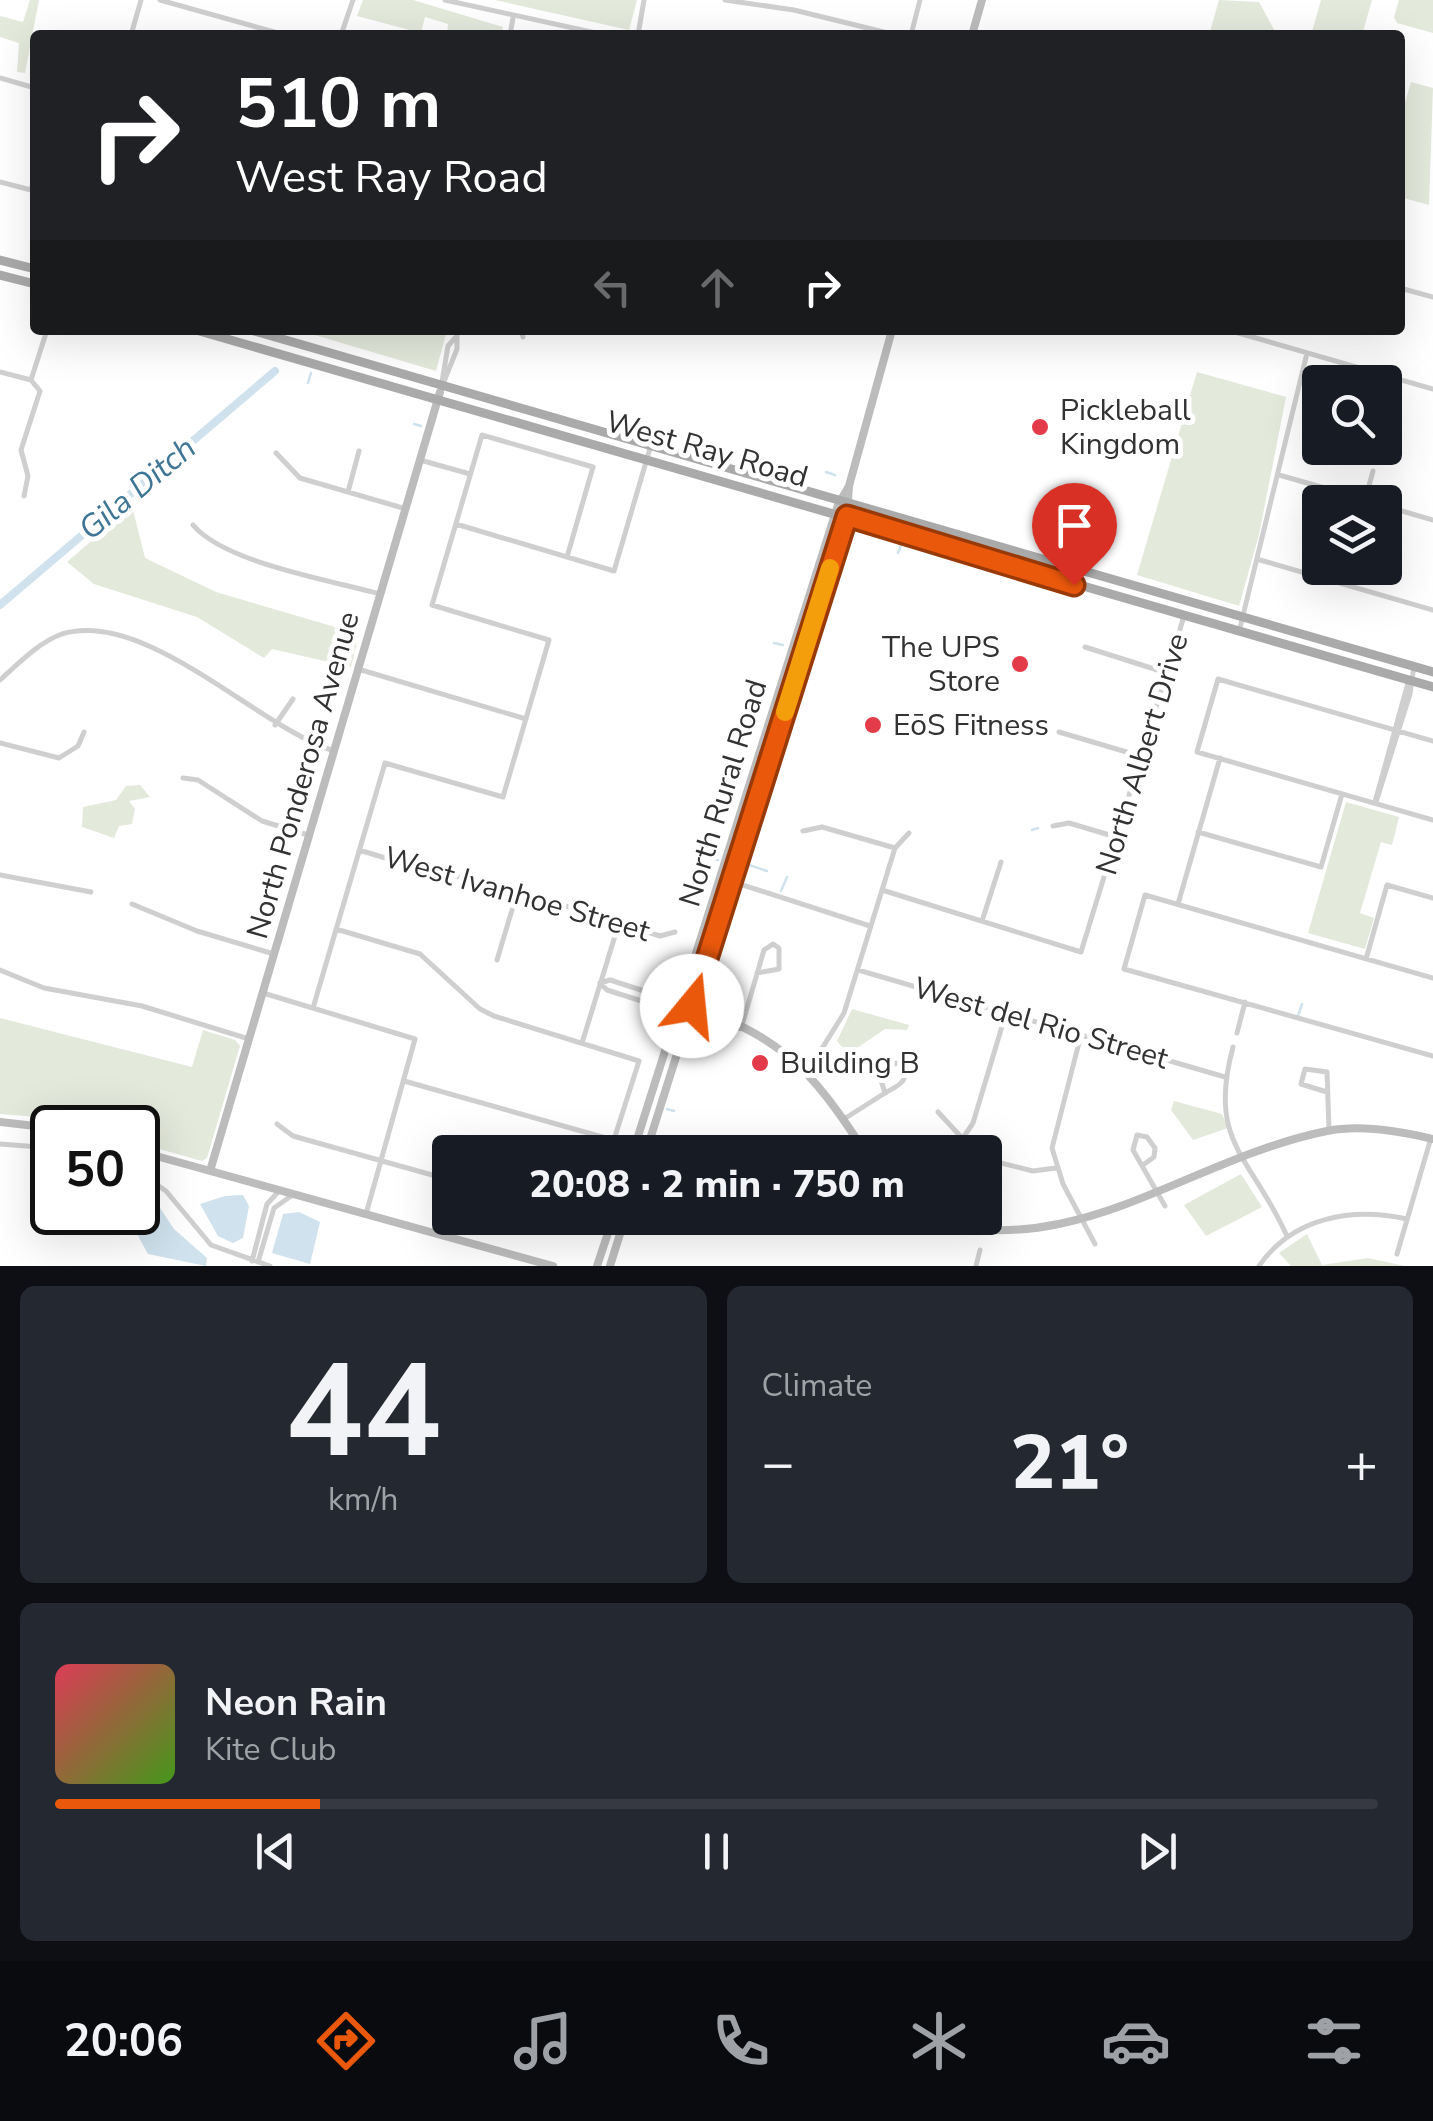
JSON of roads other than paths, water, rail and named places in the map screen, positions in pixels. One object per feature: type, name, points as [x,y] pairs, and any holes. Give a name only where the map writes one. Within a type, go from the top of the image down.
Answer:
[{"type":"main road","points":[[0,260],[30,268]]},
{"type":"main road","points":[[0,275],[30,283]]},
{"type":"main road","name":"West Ray Road","points":[[216,335],[651,444],[1035,573],[1433,687]]},
{"type":"main road","name":"West Ray Road","points":[[266,335],[648,459],[1040,559],[1433,672]]},
{"type":"main road","points":[[1035,573],[1040,559]]},
{"type":"street","points":[[132,30],[141,0]]},
{"type":"street","points":[[160,0],[188,4],[270,30]]},
{"type":"street","points":[[344,30],[353,0]]},
{"type":"street","points":[[448,0],[578,30]]},
{"type":"street","points":[[639,30],[644,0]]},
{"type":"street","points":[[725,0],[794,10],[876,30]]},
{"type":"street","points":[[912,30],[920,0]]},
{"type":"street","points":[[973,30],[982,0]]},
{"type":"street","points":[[511,30],[514,18]]},
{"type":"street","points":[[0,78],[30,87]]},
{"type":"street","points":[[0,182],[30,190]]},
{"type":"street","points":[[1405,289],[1433,297]]},
{"type":"street","points":[[31,380],[45,335]]},
{"type":"street","points":[[440,392],[441,372],[456,335]]},
{"type":"street","points":[[843,507],[891,335]]},
{"type":"street","points":[[1244,335],[1433,389]]},
{"type":"street","points":[[1239,632],[1260,560],[1307,354]]},
{"type":"street","points":[[0,372],[31,380],[40,390],[21,450],[28,476],[24,496]]},
{"type":"street","name":"North Ponderosa Avenue","points":[[210,1171],[440,392]]},
{"type":"street","points":[[313,1008],[385,763],[503,796],[526,719],[549,640],[432,606],[482,435],[593,467],[567,557]]},
{"type":"street","points":[[456,524],[614,571],[651,444]]},
{"type":"street","points":[[348,492],[359,451]]},
{"type":"street","points":[[276,453],[300,478],[406,509]]},
{"type":"street","points":[[420,460],[470,474]]},
{"type":"street","points":[[1369,485],[1373,471]]},
{"type":"street","points":[[1279,475],[1313,485]]},
{"type":"street","name":"North Rural Road","points":[[639,1135],[843,507]]},
{"type":"street","name":"North Rural Road","points":[[651,1135],[732,882],[843,507]]},
{"type":"street","points":[[1402,511],[1433,520]]},
{"type":"street","points":[[193,525],[204,538],[237,552],[380,594]]},
{"type":"street","points":[[1260,560],[1433,610]]},
{"type":"street","name":"North Albert Drive","points":[[982,921],[1081,952],[1184,616]]},
{"type":"street","points":[[0,680],[50,639],[76,631],[99,632],[178,658],[275,725],[334,750]]},
{"type":"street","points":[[1085,647],[1167,673]]},
{"type":"street","points":[[1375,803],[1414,666]]},
{"type":"street","points":[[358,668],[526,719]]},
{"type":"street","points":[[1433,741],[1218,679],[1197,752],[1433,820]]},
{"type":"street","points":[[275,725],[293,699]]},
{"type":"street","points":[[0,743],[59,758],[78,746],[84,732]]},
{"type":"street","points":[[1059,732],[1140,756]]},
{"type":"street","points":[[1178,904],[1220,758]]},
{"type":"street","points":[[184,778],[198,780],[262,820],[308,835]]},
{"type":"street","points":[[1198,832],[1321,867],[1342,794]]},
{"type":"street","points":[[1052,826],[1069,822],[1116,837]]},
{"type":"street","points":[[803,831],[822,827],[894,848]]},
{"type":"street","points":[[808,1071],[844,1013],[894,848],[909,833]]},
{"type":"street","name":"West Ivanhoe Street","points":[[360,850],[423,870],[518,890],[660,936],[675,932]]},
{"type":"street","points":[[882,890],[982,921],[1001,862]]},
{"type":"street","points":[[0,875],[91,892]]},
{"type":"street","points":[[720,878],[870,926]]},
{"type":"street","points":[[1366,958],[1387,885],[1433,898]]},
{"type":"street","name":"North Albert Drive","points":[[1088,889],[1099,892]]},
{"type":"street","points":[[496,960],[518,890]]},
{"type":"street","points":[[1433,978],[1146,895],[1124,969],[1433,1056]]},
{"type":"street","points":[[132,904],[197,931],[274,954]]},
{"type":"street","points":[[582,1042],[619,923]]},
{"type":"street","points":[[336,930],[420,954],[480,1009],[638,1060],[616,1135]]},
{"type":"street","points":[[741,1027],[757,973],[764,950],[774,944],[779,948],[779,969],[757,973]]},
{"type":"street","points":[[0,970],[44,988],[142,1006],[249,1039]]},
{"type":"street","name":"West del Rio Street","points":[[858,970],[1225,1076]]},
{"type":"street","points":[[600,983],[610,980],[679,1008],[741,1027],[778,1046],[808,1071],[854,1135]]},
{"type":"street","points":[[263,993],[415,1038],[366,1214]]},
{"type":"street","points":[[1237,1032],[1245,1002]]},
{"type":"street","points":[[965,1135],[973,1123],[1006,1013]]},
{"type":"street","points":[[1081,1035],[1052,1148],[1056,1168],[1095,1244]]},
{"type":"street","points":[[1233,1047],[1225,1076],[1223,1114],[1287,1236]]},
{"type":"street","points":[[844,1119],[904,1082],[904,1067],[896,1062],[879,1074],[885,1093]]},
{"type":"street","points":[[1327,1092],[1302,1084],[1305,1069],[1326,1072],[1329,1130]]},
{"type":"street","points":[[404,1081],[596,1135]]},
{"type":"street","points":[[938,1112],[956,1135]]},
{"type":"street","points":[[0,1122],[30,1125]]},
{"type":"street","points":[[277,1124],[293,1136],[432,1175]]},
{"type":"street","points":[[1210,1182],[1246,1162],[1329,1130],[1380,1130],[1432,1139],[1397,1254]]},
{"type":"street","points":[[1143,1165],[1155,1153],[1152,1141],[1142,1135],[1132,1144],[1143,1165],[1166,1206]]},
{"type":"street","points":[[0,1144],[30,1146]]},
{"type":"street","points":[[160,1157],[553,1266]]},
{"type":"street","points":[[1002,1165],[1056,1168]]},
{"type":"street","points":[[160,1186],[211,1245],[270,1266]]},
{"type":"street","points":[[255,1262],[267,1204],[280,1190]]},
{"type":"street","points":[[255,1262],[274,1208],[295,1194]]},
{"type":"street","points":[[1149,1216],[1180,1199]]},
{"type":"street","points":[[1259,1266],[1287,1236],[1351,1214],[1407,1219]]},
{"type":"street","points":[[598,1266],[608,1235]]},
{"type":"street","points":[[610,1266],[620,1235]]},
{"type":"street","points":[[1078,1249],[1108,1238]]},
{"type":"street","points":[[964,1242],[991,1252]]},
{"type":"street","points":[[976,1266],[980,1250]]},
{"type":"water","points":[[243,1195],[249,1206],[243,1238],[233,1243],[218,1236],[200,1204]]},
{"type":"water","points":[[160,1208],[174,1229],[207,1258],[206,1266],[148,1254],[138,1235],[160,1235]]},
{"type":"water","points":[[299,1212],[320,1222],[310,1264],[272,1253],[283,1214]]},
{"type":"waterway","name":"Gila Ditch","points":[[0,605],[275,371]]},
{"type":"waterway","points":[[308,383],[311,373]]},
{"type":"waterway","points":[[414,424],[421,426]]},
{"type":"waterway","points":[[826,472],[835,475]]},
{"type":"waterway","points":[[898,553],[901,545]]},
{"type":"waterway","points":[[774,643],[783,645]]},
{"type":"waterway","points":[[1032,830],[1038,828]]},
{"type":"waterway","points":[[709,858],[718,860]]},
{"type":"waterway","points":[[746,864],[767,871]]},
{"type":"waterway","points":[[781,891],[787,877]]},
{"type":"waterway","points":[[1298,1016],[1302,1004]]},
{"type":"waterway","points":[[667,1109],[674,1111]]},
{"type":"place","name":"Pickleball Kingdom","points":[[1040,427]]},
{"type":"place","name":"The UPS Store","points":[[1020,664]]},
{"type":"place","name":"EōS Fitness","points":[[873,725]]},
{"type":"place","name":"Building B","points":[[760,1063]]}]
